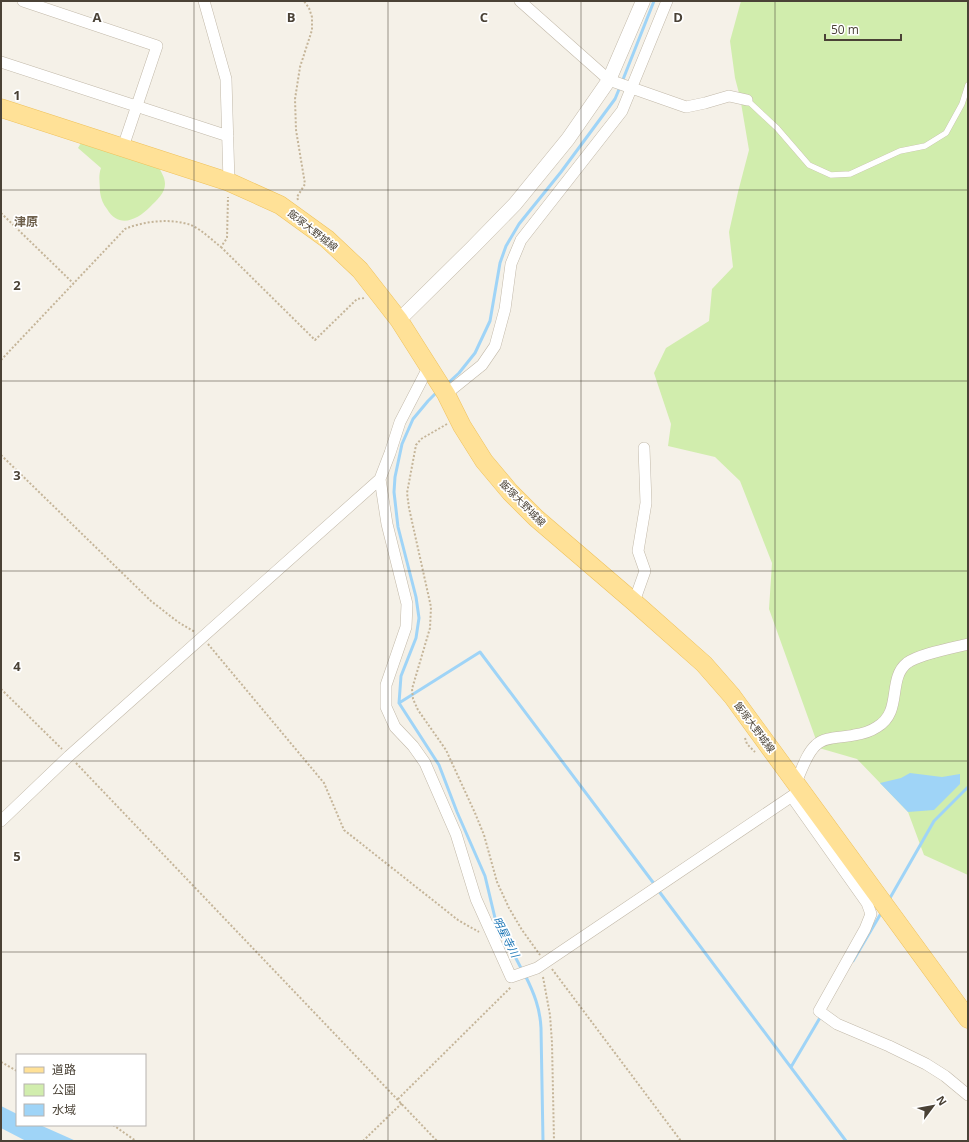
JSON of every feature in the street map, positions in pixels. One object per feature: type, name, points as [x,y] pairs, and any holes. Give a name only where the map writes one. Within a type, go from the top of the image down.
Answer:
[{"type":"main road","name":"飯塚大野城線","points":[[1,108],[229,182],[280,205],[328,239],[360,270],[399,320],[446,394],[458,418],[484,461],[510,492],[536,518],[704,664],[732,696],[773,751],[796,790],[968,1019]]},
{"type":"street","points":[[23,1],[157,46],[123,148]]},
{"type":"street","points":[[204,1],[226,79],[229,182]]},
{"type":"street","points":[[520,1],[609,80],[686,107],[729,96],[747,100]]},
{"type":"street","points":[[399,320],[515,204],[568,139],[609,80],[643,1]]},
{"type":"street","points":[[446,394],[482,365],[495,346],[505,309],[511,264],[521,240],[622,111],[667,1]]},
{"type":"street","points":[[1,62],[228,136]]},
{"type":"street","points":[[1,821],[69,756],[380,479],[400,422],[432,372]]},
{"type":"street","points":[[634,602],[645,571],[638,551],[646,503],[644,448]]},
{"type":"street","points":[[380,479],[387,524],[407,604],[406,627],[386,685],[386,707],[395,727],[413,746],[425,763],[456,834],[476,898],[511,977],[542,965],[796,790],[811,751],[817,744],[825,740],[854,735],[877,727],[887,718],[893,705],[895,688],[901,669],[909,662],[923,656],[968,644]]},
{"type":"street","points":[[796,790],[867,903],[871,914],[865,929],[819,1011],[837,1024],[889,1046],[926,1064],[945,1076],[968,1096]]},
{"type":"lane","points":[[747,100],[777,128],[809,165],[831,175],[850,174],[900,151],[925,146],[946,133],[962,104],[968,85]]},
{"type":"path","points":[[298,202],[297,197],[305,184],[296,130],[295,99],[300,67],[312,30],[312,17],[309,8],[304,1]]},
{"type":"path","points":[[221,247],[228,238],[229,182]]},
{"type":"path","points":[[1,213],[73,284]]},
{"type":"path","points":[[1,360],[125,229],[137,224],[167,221],[181,222],[193,226],[221,247],[315,340],[357,299],[366,298],[369,300]]},
{"type":"path","points":[[458,418],[421,439],[416,446],[407,493],[431,607],[430,628],[412,689],[413,699],[424,719],[446,750],[484,836],[497,882],[509,908],[542,965],[681,1141]]},
{"type":"path","points":[[1,455],[151,601],[178,622],[202,636],[324,783],[344,830],[458,920],[495,942]]},
{"type":"path","points":[[1,690],[69,756],[437,1141]]},
{"type":"path","points":[[744,736],[747,744],[756,754],[762,755],[773,751]]},
{"type":"path","points":[[542,965],[552,1036],[554,1141]]},
{"type":"path","points":[[398,1100],[512,985],[511,977]]},
{"type":"path","points":[[1,1062],[16,1070]]},
{"type":"path","points":[[363,1141],[402,1103]]},
{"type":"path","points":[[114,1126],[136,1141]]},
{"type":"green space","points":[[741,1],[968,1],[968,875],[924,855],[908,812],[857,759],[819,748],[769,609],[772,563],[740,481],[715,457],[668,446],[671,424],[654,373],[666,348],[709,321],[712,289],[733,267],[729,232],[749,150],[740,97],[735,78],[730,41]]},
{"type":"green space","points":[[81,143],[158,166],[165,181],[165,187],[158,199],[145,212],[134,219],[122,221],[117,219],[104,205],[102,199],[99,180],[101,168],[78,148]]},
{"type":"water","points":[[910,773],[942,777],[960,774],[960,784],[934,810],[908,812],[880,783],[901,778]]},
{"type":"water","points":[[1,1106],[16,1114],[16,1126],[42,1126],[76,1141],[26,1141],[1,1128]]},
{"type":"waterway","points":[[622,82],[654,1]]},
{"type":"waterway","points":[[447,384],[459,373],[475,353],[490,321],[500,263],[506,246],[519,224],[561,172],[615,99],[620,87]]},
{"type":"waterway","points":[[399,703],[401,676],[416,638],[419,618],[416,597],[398,527],[394,492],[395,477],[402,444],[413,419],[438,391]]},
{"type":"waterway","points":[[399,703],[480,652],[655,885]]},
{"type":"waterway","name":"明星寺川","points":[[399,703],[439,765],[457,812],[485,876],[495,918],[522,970]]},
{"type":"waterway","points":[[890,898],[934,821],[968,787]]},
{"type":"waterway","points":[[658,890],[846,1141]]},
{"type":"waterway","points":[[853,961],[880,915]]},
{"type":"waterway","name":"明星寺川","points":[[525,975],[536,1001],[541,1028],[543,1141]]},
{"type":"waterway","points":[[791,1067],[821,1016]]},
{"type":"district","name":"津原","points":[[26,222]]}]
